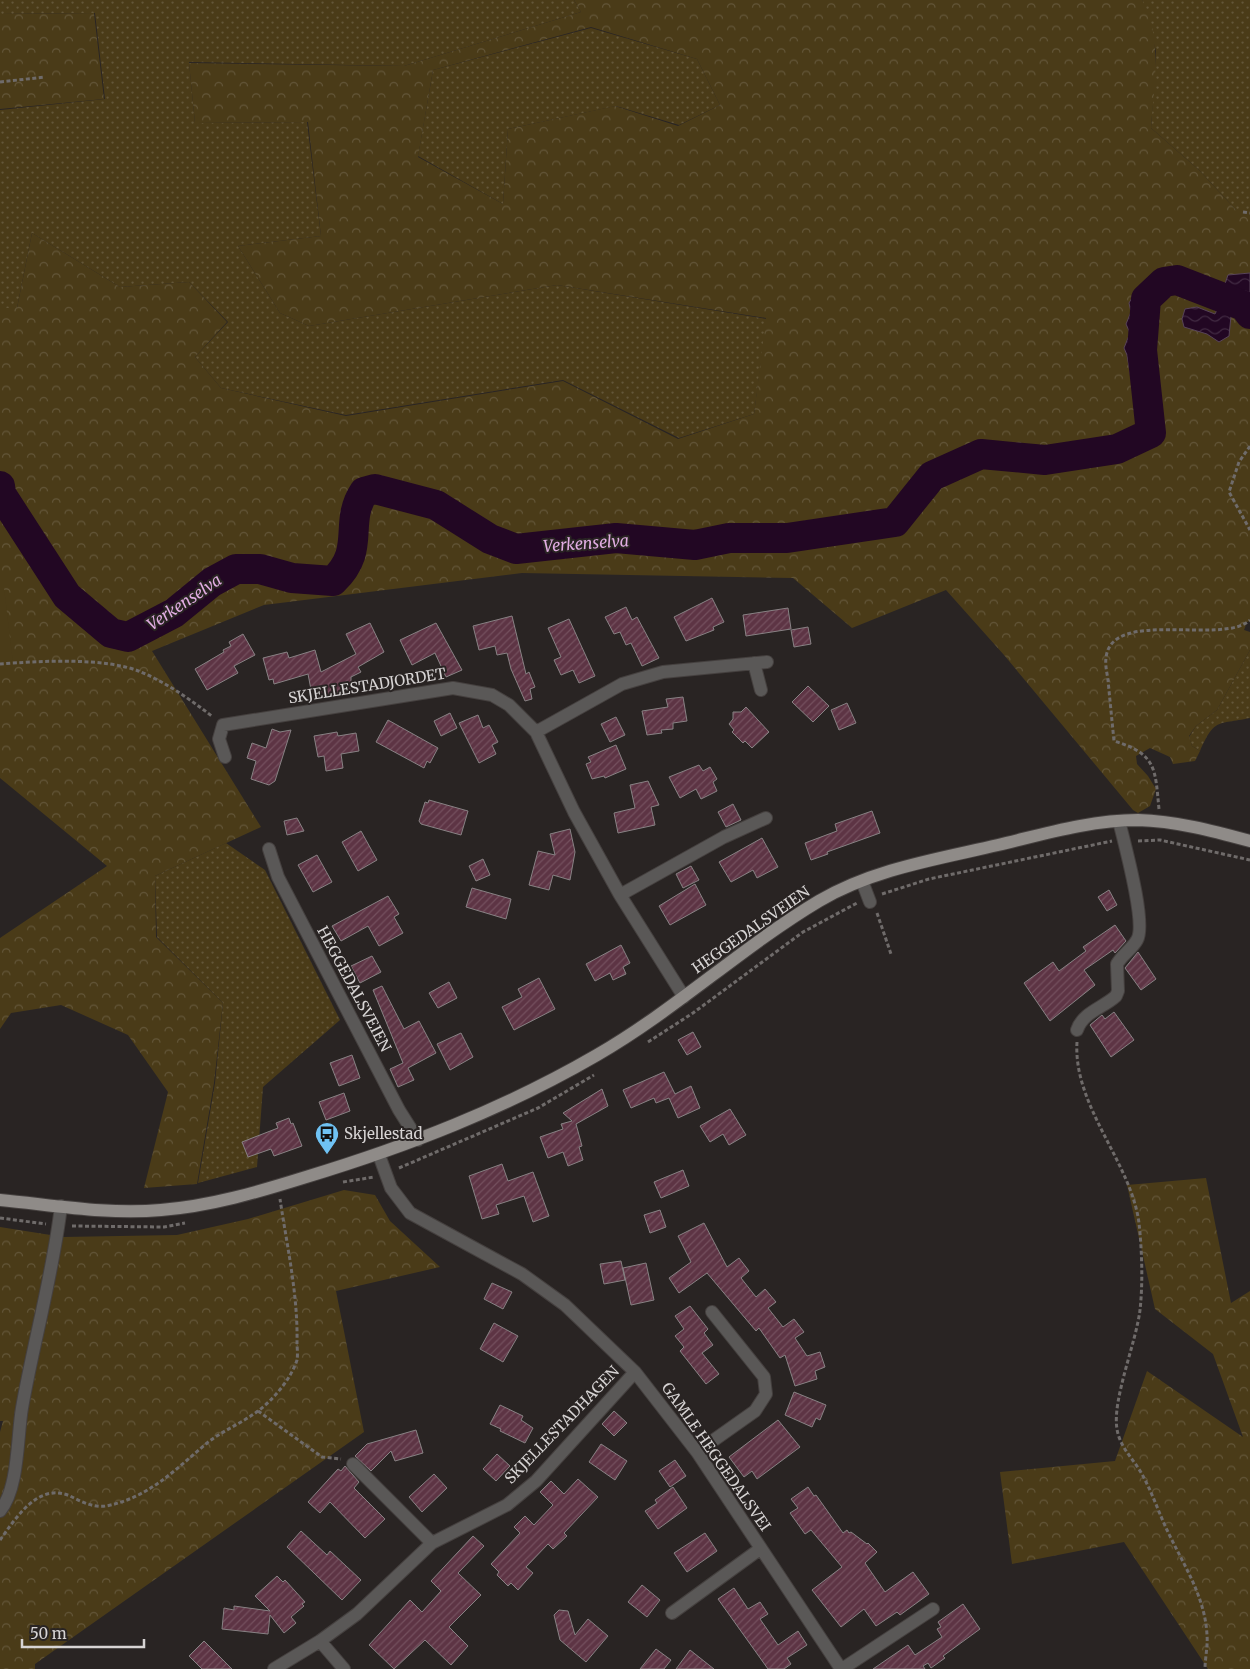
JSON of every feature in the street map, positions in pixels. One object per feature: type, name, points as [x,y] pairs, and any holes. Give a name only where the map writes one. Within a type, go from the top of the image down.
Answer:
[{"type":"main road","name":"HEGGEDALSVEIEN","points":[[0,1200],[104,1211],[159,1211],[202,1205],[247,1195],[380,1155],[529,1091],[582,1063],[684,997],[790,919],[823,899],[862,881],[923,863],[1063,830],[1119,821],[1160,822],[1201,828],[1250,841]]},
{"type":"street","points":[[536,732],[622,684],[663,672],[760,662],[761,690]]},
{"type":"street","name":"SKJELLESTADJORDET","points":[[223,725],[453,688],[492,695],[509,705],[536,732],[574,812],[620,894],[684,997]]},
{"type":"street","points":[[223,725],[219,739],[225,757]]},
{"type":"street","points":[[620,894],[724,837],[766,818]]},
{"type":"street","points":[[1077,1030],[1085,1017],[1116,996],[1118,990],[1117,964],[1137,940],[1140,932],[1138,904],[1119,821]]},
{"type":"street","name":"HEGGEDALSVEIEN","points":[[269,849],[278,877],[399,1110],[418,1140]]},
{"type":"street","points":[[862,881],[870,902]]},
{"type":"street","name":"GAMLE HEGGEDALSVEI","points":[[380,1155],[391,1188],[410,1213],[522,1274],[565,1305],[635,1372],[697,1452],[841,1669],[933,1610]]},
{"type":"street","points":[[0,1511],[6,1503],[14,1469],[22,1408],[61,1206]]},
{"type":"street","points":[[697,1452],[755,1411],[766,1394],[764,1377],[712,1312]]},
{"type":"street","name":"SKJELLESTADHAGEN","points":[[274,1669],[320,1641],[358,1614],[432,1543],[507,1505],[536,1481],[635,1372]]},
{"type":"street","points":[[353,1464],[432,1543]]},
{"type":"street","name":"GAMLE HEGGEDALSVEI","points":[[672,1612],[760,1549]]},
{"type":"street","points":[[320,1641],[344,1669]]},
{"type":"path","points":[[0,82],[45,77]]},
{"type":"path","points":[[1244,212],[1250,213]]},
{"type":"path","points":[[1250,446],[1239,462],[1229,492],[1250,530]]},
{"type":"path","points":[[1160,822],[1156,778],[1151,762],[1136,747],[1114,741],[1106,657],[1112,642],[1120,635],[1155,630],[1232,628],[1245,625],[1250,620]]},
{"type":"path","points":[[0,664],[107,663],[141,672],[187,697],[223,725]]},
{"type":"path","points":[[870,902],[879,917],[891,954]]},
{"type":"path","points":[[1077,1030],[1076,1051],[1083,1082],[1128,1187],[1139,1222],[1140,1311],[1119,1404],[1116,1428],[1121,1443],[1144,1477],[1190,1575],[1203,1608],[1207,1636],[1205,1669]]},
{"type":"path","points":[[0,1540],[18,1515],[42,1495],[57,1493],[79,1501],[102,1506],[124,1502],[147,1491],[170,1475],[209,1442],[258,1411],[282,1387],[297,1360],[297,1321],[281,1207]]},
{"type":"path","points":[[258,1411],[322,1457],[338,1458],[353,1464]]},
{"type":"green space","points":[[0,0],[574,0],[581,12],[404,66],[189,62],[195,123],[307,122],[321,236],[238,246],[280,313],[309,326],[557,285],[767,319],[754,414],[679,438],[563,380],[346,415],[221,388],[195,357],[228,322],[189,282],[120,287],[32,233],[17,308],[0,308],[0,110],[105,99],[95,13],[0,14]]},
{"type":"green space","points":[[574,0],[1142,0],[1149,15],[1155,46],[1156,62],[1151,128],[1199,170],[1236,210],[1250,210],[1250,273],[1228,275],[1224,287],[1206,286],[1198,294],[1218,308],[1215,314],[1197,307],[1185,309],[1182,319],[1184,327],[1207,334],[1219,342],[1230,316],[1238,316],[1250,324],[1250,621],[1247,622],[1244,630],[1250,632],[1250,650],[1217,710],[1196,726],[1189,736],[1192,746],[1200,751],[1195,761],[1173,764],[1170,757],[1150,748],[1136,756],[1137,764],[1156,789],[1150,806],[1138,813],[1133,810],[1004,655],[946,590],[852,628],[793,578],[522,573],[264,605],[152,651],[261,827],[155,876],[156,937],[223,1003],[214,1083],[197,1184],[144,1188],[168,1092],[128,1035],[61,1005],[11,1013],[0,1029],[0,938],[107,866],[0,778],[0,308],[17,308],[32,233],[120,287],[189,282],[227,322],[195,357],[221,388],[346,416],[563,381],[678,439],[754,414],[766,318],[557,285],[309,326],[280,313],[238,246],[321,236],[308,122],[195,123],[189,63],[404,66],[581,12]],"holes":[[[591,27],[697,59],[720,105],[678,126],[615,106],[508,129],[503,204],[418,157],[433,70]]]},
{"type":"green space","points":[[1142,0],[1250,0],[1250,210],[1236,210],[1199,170],[1151,128],[1156,51]]},
{"type":"green space","points":[[94,13],[104,99],[0,109],[0,14]]},
{"type":"green space","points":[[591,28],[697,59],[720,105],[679,125],[616,106],[508,129],[503,204],[418,156],[433,70]]},
{"type":"green space","points":[[0,588],[4,588],[13,663],[0,664]]},
{"type":"green space","points":[[1250,650],[1250,718],[1223,723],[1213,728],[1200,751],[1192,746],[1189,737],[1196,726],[1217,710]]},
{"type":"green space","points":[[226,843],[265,870],[340,1020],[263,1087],[257,1167],[198,1183],[215,1083],[223,1003],[157,937],[155,876]]},
{"type":"green space","points":[[1206,1178],[1231,1303],[1250,1291],[1250,1669],[1208,1669],[1124,1542],[1012,1564],[1000,1472],[1115,1461],[1147,1371],[1243,1437],[1213,1354],[1155,1309],[1127,1185]]},
{"type":"green space","points":[[344,1190],[375,1195],[390,1221],[440,1267],[336,1291],[364,1432],[35,1664],[35,1669],[0,1669],[0,1432],[3,1421],[0,1421],[0,1227],[63,1237],[177,1235],[248,1219]]},
{"type":"water","points":[[1250,273],[1250,324],[1238,316],[1231,316],[1229,336],[1219,342],[1207,334],[1184,327],[1182,319],[1185,309],[1197,307],[1215,314],[1218,308],[1198,294],[1200,290],[1206,286],[1224,287],[1228,275]]},
{"type":"water","points":[[1156,278],[1164,282],[1168,291],[1160,298],[1155,315],[1157,330],[1152,359],[1152,389],[1145,394],[1140,394],[1131,378],[1124,348],[1130,333],[1126,324],[1131,312],[1129,303],[1135,293]]},
{"type":"building","points":[[712,598],[724,622],[713,627],[714,630],[686,641],[674,617]]},
{"type":"building","points":[[626,607],[632,620],[637,617],[659,658],[642,666],[631,643],[626,645],[620,632],[614,634],[605,617]]},
{"type":"building","points":[[788,608],[791,629],[746,636],[743,615]]},
{"type":"building","points":[[512,616],[526,674],[529,672],[535,687],[530,689],[532,699],[525,701],[511,669],[507,653],[497,655],[495,646],[479,650],[473,626]]},
{"type":"building","points":[[569,619],[595,676],[579,683],[573,670],[561,675],[554,660],[561,657],[548,628]]},
{"type":"building","points":[[370,623],[384,652],[358,667],[361,672],[351,677],[351,693],[330,693],[331,696],[313,700],[308,674],[274,684],[273,679],[269,680],[263,658],[287,652],[289,658],[315,650],[321,672],[356,654],[346,634]]},
{"type":"building","points":[[436,623],[462,670],[446,677],[435,653],[412,665],[400,640]]},
{"type":"building","points":[[808,627],[811,644],[794,647],[791,630]]},
{"type":"building","points":[[243,634],[255,655],[234,666],[238,673],[207,690],[195,669],[224,652],[223,650],[231,646],[229,642]]},
{"type":"building","points":[[808,686],[829,706],[813,722],[792,702]]},
{"type":"building","points":[[683,697],[687,721],[673,723],[673,729],[661,730],[662,733],[647,735],[642,711],[668,707],[666,699]]},
{"type":"building","points":[[847,703],[856,723],[839,730],[831,710]]},
{"type":"building","points":[[746,707],[769,732],[752,748],[745,741],[743,743],[732,732],[734,730],[729,724],[733,719],[733,712],[741,712]]},
{"type":"building","points":[[450,713],[457,728],[441,736],[434,721]]},
{"type":"building","points":[[478,715],[483,728],[489,725],[498,742],[492,745],[496,754],[479,763],[459,723]]},
{"type":"building","points":[[616,717],[625,735],[610,742],[601,724]]},
{"type":"building","points":[[388,720],[438,748],[430,763],[427,761],[424,768],[376,742]]},
{"type":"building","points":[[272,729],[280,732],[291,730],[275,781],[269,785],[251,779],[256,761],[247,758],[252,743],[266,748]]},
{"type":"building","points":[[337,732],[338,736],[356,733],[359,751],[341,754],[343,768],[326,771],[324,756],[318,757],[314,736]]},
{"type":"building","points":[[616,745],[626,769],[605,778],[604,776],[592,779],[586,764],[591,762],[588,757]]},
{"type":"building","points":[[699,765],[703,771],[710,767],[717,779],[713,782],[717,791],[701,799],[696,789],[680,798],[669,777]]},
{"type":"building","points":[[648,781],[659,805],[651,807],[655,825],[618,833],[614,813],[635,808],[630,785]]},
{"type":"building","points":[[429,800],[468,811],[461,835],[421,824],[419,821],[425,802],[428,803]]},
{"type":"building","points":[[733,804],[741,820],[726,827],[718,812]]},
{"type":"building","points":[[872,811],[880,833],[827,852],[828,854],[811,860],[805,843],[837,831],[835,824]]},
{"type":"building","points":[[297,818],[304,831],[287,835],[284,821]]},
{"type":"building","points":[[570,829],[575,852],[570,880],[553,875],[549,890],[529,885],[538,851],[555,855],[550,834]]},
{"type":"building","points":[[361,831],[377,860],[358,871],[342,842]]},
{"type":"building","points":[[762,838],[778,867],[757,878],[753,870],[731,882],[719,862]]},
{"type":"building","points":[[317,855],[332,882],[313,892],[298,865]]},
{"type":"building","points":[[483,859],[490,875],[476,881],[469,866]]},
{"type":"building","points":[[691,866],[699,880],[683,888],[676,874]]},
{"type":"building","points":[[695,884],[706,905],[670,925],[659,906]]},
{"type":"building","points":[[472,888],[511,899],[506,919],[466,907]]},
{"type":"building","points":[[1109,890],[1117,905],[1107,911],[1098,897]]},
{"type":"building","points":[[388,896],[399,914],[394,917],[403,933],[379,946],[368,926],[341,941],[332,926]]},
{"type":"building","points":[[1115,925],[1126,941],[1115,953],[1113,950],[1084,970],[1095,985],[1050,1021],[1024,983],[1053,962],[1059,971],[1086,951],[1083,947]]},
{"type":"building","points":[[621,945],[630,963],[623,967],[626,974],[613,980],[610,973],[595,981],[586,964]]},
{"type":"building","points":[[1138,952],[1156,979],[1141,990],[1125,968]]},
{"type":"building","points":[[372,956],[381,972],[360,983],[351,966]]},
{"type":"building","points":[[539,978],[555,1009],[514,1030],[502,1007],[522,997],[518,989]]},
{"type":"building","points":[[449,982],[457,998],[438,1008],[429,993]]},
{"type":"building","points":[[382,986],[404,1029],[419,1021],[436,1053],[408,1068],[414,1080],[398,1087],[390,1069],[403,1063],[373,990]]},
{"type":"building","points":[[1114,1012],[1134,1040],[1111,1057],[1090,1025],[1102,1015],[1105,1019]]},
{"type":"building","points":[[693,1032],[701,1047],[687,1055],[678,1040]]},
{"type":"building","points":[[461,1033],[473,1057],[450,1070],[437,1044]]},
{"type":"building","points":[[352,1055],[360,1078],[339,1086],[330,1063]]},
{"type":"building","points":[[664,1072],[675,1094],[691,1086],[700,1108],[678,1118],[669,1098],[656,1103],[654,1098],[631,1108],[623,1090]]},
{"type":"building","points":[[602,1089],[608,1106],[576,1124],[582,1146],[579,1147],[583,1160],[568,1166],[563,1152],[548,1158],[540,1137],[563,1129],[561,1124],[572,1121],[563,1113]]},
{"type":"building","points":[[344,1093],[350,1111],[326,1120],[319,1102]]},
{"type":"building","points":[[730,1109],[746,1135],[729,1145],[723,1134],[710,1142],[700,1126]]},
{"type":"building","points":[[289,1118],[291,1124],[293,1123],[302,1146],[274,1156],[271,1149],[248,1157],[242,1142],[278,1128],[276,1123]]},
{"type":"building","points":[[502,1164],[508,1181],[533,1172],[549,1216],[533,1222],[524,1196],[496,1205],[499,1214],[482,1219],[469,1176]]},
{"type":"building","points":[[683,1170],[689,1186],[661,1198],[654,1182]]},
{"type":"building","points":[[660,1210],[666,1227],[650,1233],[644,1215]]},
{"type":"building","points":[[704,1223],[727,1267],[739,1258],[749,1271],[741,1278],[756,1297],[765,1289],[776,1302],[768,1308],[783,1327],[794,1319],[804,1332],[795,1338],[807,1356],[820,1352],[825,1367],[815,1371],[817,1379],[795,1386],[785,1355],[780,1358],[759,1328],[756,1331],[707,1273],[679,1293],[669,1278],[691,1262],[678,1236]]},
{"type":"building","points":[[621,1261],[625,1280],[604,1284],[600,1264]]},
{"type":"building","points":[[646,1263],[654,1300],[631,1305],[623,1268]]},
{"type":"building","points":[[492,1283],[512,1292],[503,1309],[484,1299]]},
{"type":"building","points":[[690,1306],[708,1329],[704,1333],[713,1345],[702,1353],[719,1374],[706,1384],[680,1351],[684,1347],[675,1336],[684,1329],[675,1316]]},
{"type":"building","points":[[494,1323],[518,1336],[503,1362],[480,1349]]},
{"type":"building","points":[[794,1392],[826,1405],[820,1420],[816,1418],[812,1427],[785,1415]]},
{"type":"building","points":[[500,1405],[523,1416],[521,1420],[533,1428],[525,1443],[490,1424]]},
{"type":"building","points":[[614,1411],[627,1423],[614,1436],[602,1424]]},
{"type":"building","points":[[778,1420],[800,1447],[757,1479],[752,1471],[744,1477],[729,1457]]},
{"type":"building","points":[[416,1430],[423,1453],[395,1461],[391,1451],[371,1471],[355,1456],[367,1444]]},
{"type":"building","points":[[601,1444],[627,1461],[615,1480],[589,1462]]},
{"type":"building","points":[[497,1454],[510,1466],[496,1481],[483,1469]]},
{"type":"building","points":[[675,1460],[686,1476],[670,1487],[659,1471]]},
{"type":"building","points":[[345,1466],[359,1482],[354,1488],[385,1519],[365,1538],[330,1502],[320,1513],[308,1502],[338,1469],[341,1471]]},
{"type":"building","points":[[434,1474],[447,1488],[422,1512],[409,1497]]},
{"type":"building","points":[[578,1479],[598,1497],[564,1533],[567,1536],[553,1549],[548,1544],[526,1567],[533,1573],[518,1590],[511,1583],[508,1586],[497,1575],[499,1572],[491,1564],[520,1533],[514,1527],[525,1516],[534,1525],[553,1505],[540,1492],[551,1481],[564,1494]]},
{"type":"building","points":[[673,1487],[687,1508],[658,1529],[645,1511],[657,1503],[655,1500]]},
{"type":"building","points":[[808,1487],[814,1496],[816,1495],[843,1533],[847,1530],[849,1533],[851,1532],[868,1543],[877,1552],[865,1563],[885,1592],[913,1572],[929,1594],[900,1615],[897,1612],[876,1626],[864,1609],[841,1627],[812,1590],[842,1567],[811,1530],[805,1534],[790,1513],[798,1508],[791,1499]]},
{"type":"building","points":[[301,1531],[327,1555],[330,1551],[361,1580],[342,1600],[287,1547]]},
{"type":"building","points":[[705,1533],[717,1551],[687,1572],[674,1553]]},
{"type":"building","points":[[473,1536],[484,1546],[458,1573],[481,1595],[449,1627],[468,1646],[451,1665],[425,1640],[394,1669],[369,1645],[410,1600],[422,1612],[441,1591],[431,1581]]},
{"type":"building","points":[[277,1576],[283,1582],[285,1580],[305,1602],[302,1604],[304,1606],[291,1617],[296,1623],[284,1633],[270,1615],[268,1634],[222,1629],[224,1608],[234,1610],[234,1606],[270,1611],[255,1596]]},
{"type":"building","points":[[642,1585],[660,1600],[647,1617],[628,1602]]},
{"type":"building","points":[[734,1588],[748,1609],[760,1602],[768,1614],[760,1619],[778,1645],[798,1631],[807,1645],[787,1658],[791,1664],[784,1669],[768,1669],[718,1599]]},
{"type":"building","points":[[963,1604],[980,1629],[943,1656],[945,1658],[931,1668],[928,1663],[923,1666],[925,1669],[873,1669],[908,1645],[915,1655],[942,1637],[937,1629],[941,1627],[938,1622]]},
{"type":"building","points":[[559,1610],[568,1611],[575,1635],[588,1619],[608,1636],[586,1662],[560,1640],[554,1615]]},
{"type":"building","points":[[204,1641],[232,1669],[202,1669],[189,1656]]},
{"type":"building","points":[[656,1649],[671,1660],[664,1669],[640,1669]]},
{"type":"building","points":[[690,1650],[714,1669],[676,1669]]},
{"type":"waterway","name":"Verkenselva","points":[[0,486],[1,494],[67,596],[111,633],[128,637],[174,613],[212,582],[236,569],[260,569],[292,578],[333,581],[349,558],[358,504],[364,492],[375,489],[436,505],[490,539],[516,549],[616,538],[695,545],[729,538],[787,538],[895,522],[932,476],[981,454],[1045,460],[1117,449],[1151,433],[1142,350],[1146,299],[1164,282],[1177,280],[1244,306],[1250,314]]},
{"type":"place","name":"Skjellestad","points":[[327,1155]]}]
